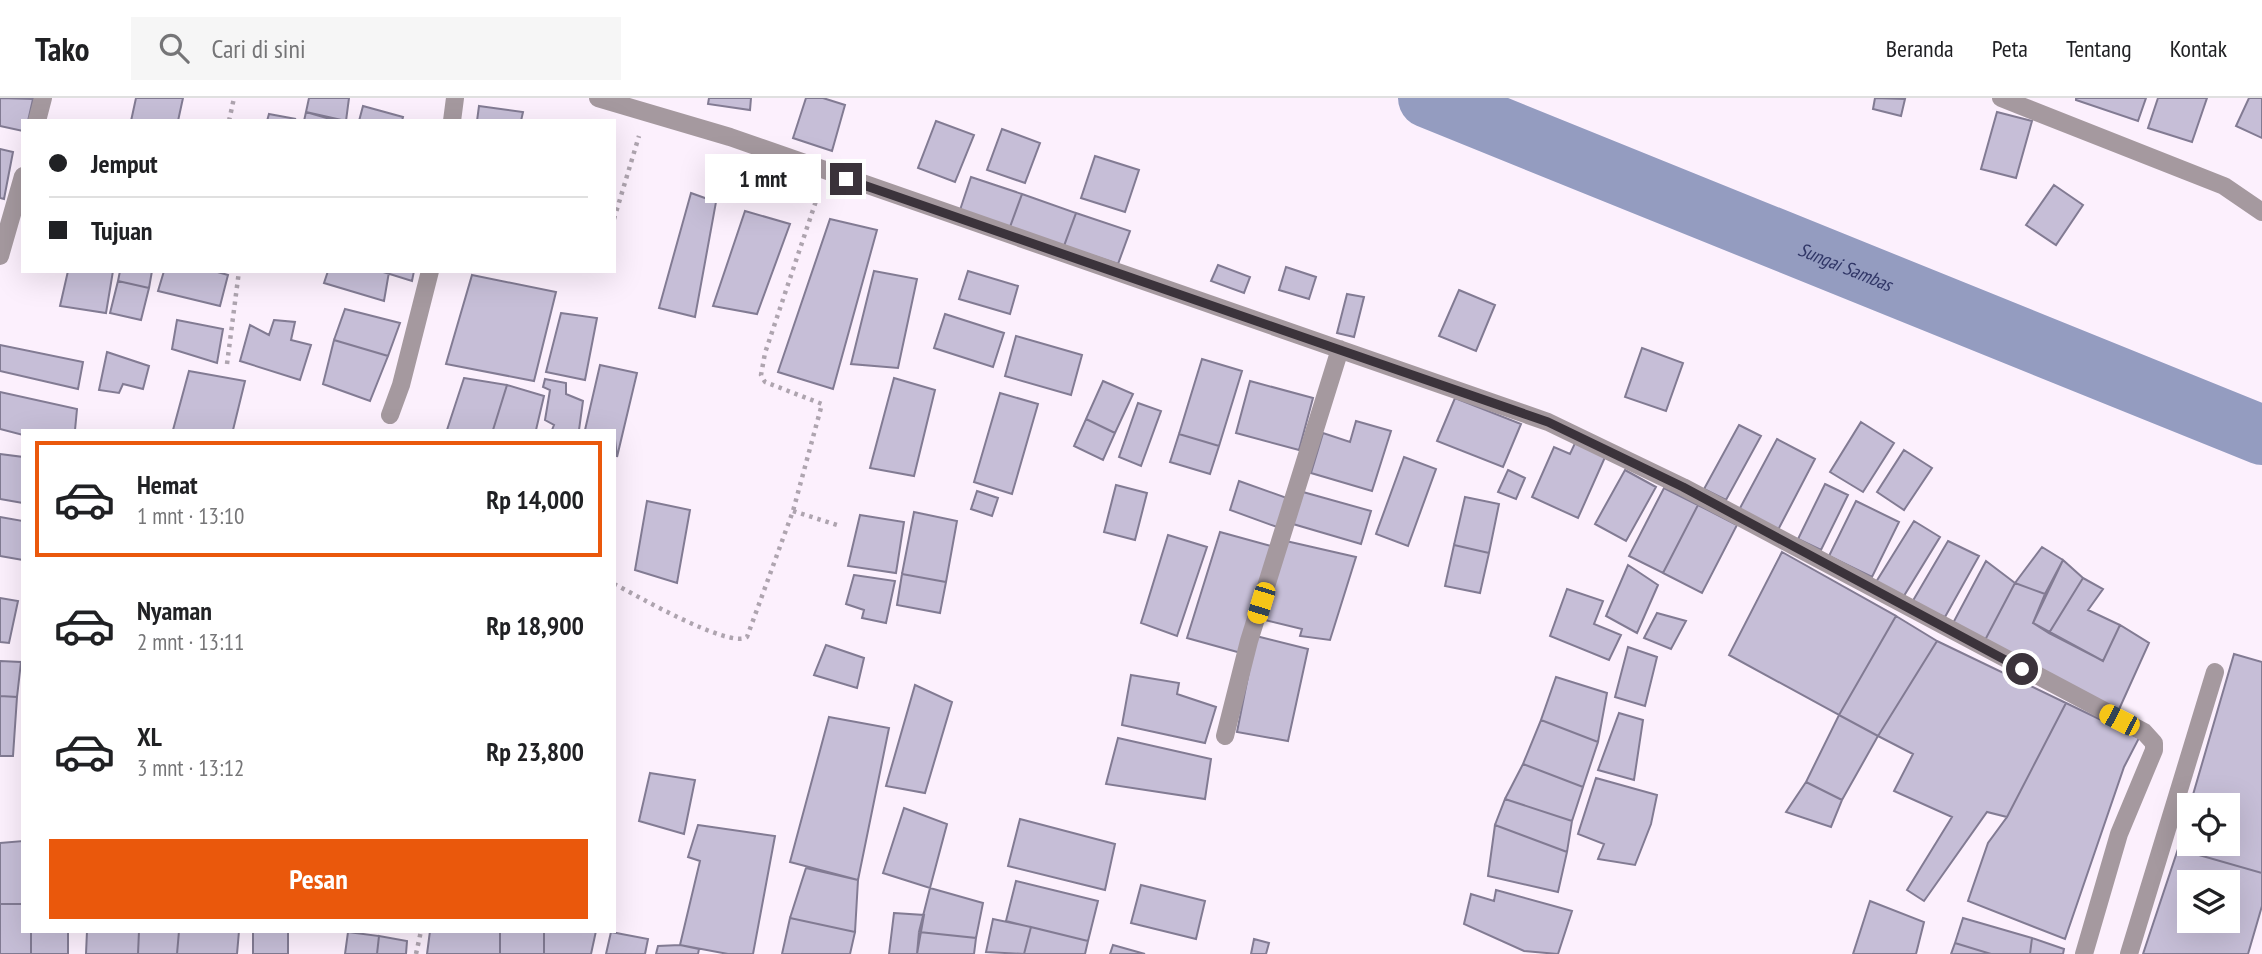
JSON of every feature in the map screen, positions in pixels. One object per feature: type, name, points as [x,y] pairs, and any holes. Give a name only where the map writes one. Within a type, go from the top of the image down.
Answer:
[{"type":"street","points":[[38,119],[43,98]]},
{"type":"street","points":[[452,119],[455,98]]},
{"type":"street","points":[[598,98],[646,111],[825,172],[1548,422],[1639,466],[2144,732],[2154,743],[2154,750],[2119,834],[2084,954]]},
{"type":"street","points":[[2001,98],[2224,186],[2262,212]]},
{"type":"street","points":[[0,257],[21,183]]},
{"type":"street","points":[[390,415],[401,385],[429,273]]},
{"type":"street","points":[[1225,736],[1249,641],[1340,349]]},
{"type":"street","points":[[2129,954],[2215,672]]},
{"type":"path","points":[[229,119],[234,98]]},
{"type":"path","points":[[616,212],[646,111]]},
{"type":"path","points":[[616,585],[702,628],[742,640],[747,637],[793,511],[822,404],[765,382],[761,376],[765,353],[825,172]]},
{"type":"path","points":[[227,364],[239,273]]},
{"type":"path","points":[[793,511],[837,525]]},
{"type":"path","points":[[416,954],[421,933]]},
{"type":"building","points":[[0,98],[33,99],[28,119],[21,119],[21,131],[0,126]]},
{"type":"building","points":[[136,98],[183,98],[178,119],[131,119]]},
{"type":"building","points":[[309,98],[349,98],[346,119],[306,112]]},
{"type":"building","points":[[709,98],[751,98],[750,110],[708,104]]},
{"type":"building","points":[[806,98],[823,98],[845,105],[832,151],[793,138]]},
{"type":"building","points":[[1875,98],[1905,99],[1901,116],[1873,109]]},
{"type":"building","points":[[2076,98],[2146,98],[2138,121]]},
{"type":"building","points":[[2158,98],[2207,98],[2192,142],[2148,128]]},
{"type":"building","points":[[2249,98],[2262,98],[2262,138],[2236,126]]},
{"type":"building","points":[[363,106],[403,117],[402,119],[360,119]]},
{"type":"building","points":[[479,106],[523,112],[521,119],[477,119]]},
{"type":"building","points":[[306,112],[330,119],[304,119]]},
{"type":"building","points":[[1997,112],[2032,121],[2016,178],[1981,169]]},
{"type":"building","points":[[269,114],[296,119],[268,119]]},
{"type":"building","points":[[936,121],[974,135],[955,182],[918,168]]},
{"type":"building","points":[[1002,129],[1040,143],[1025,183],[987,170]]},
{"type":"building","points":[[0,149],[13,152],[4,199],[0,198]]},
{"type":"building","points":[[1095,156],[1139,170],[1125,212],[1081,198]]},
{"type":"building","points":[[971,177],[1022,194],[1010,227],[960,210]]},
{"type":"building","points":[[2054,185],[2083,205],[2056,245],[2026,225]]},
{"type":"building","points":[[691,193],[716,202],[695,317],[659,308]]},
{"type":"building","points":[[1022,194],[1076,213],[1064,246],[1010,227]]},
{"type":"building","points":[[745,211],[790,224],[757,314],[713,306]]},
{"type":"building","points":[[1076,213],[1130,231],[1118,264],[1064,246]]},
{"type":"building","points":[[830,219],[877,230],[833,389],[778,372]]},
{"type":"building","points":[[1218,265],[1250,277],[1244,293],[1211,281]]},
{"type":"building","points":[[1286,267],[1316,277],[1309,299],[1279,290]]},
{"type":"building","points":[[874,271],[917,279],[898,368],[851,364]]},
{"type":"building","points":[[968,271],[1018,286],[1010,314],[959,299]]},
{"type":"building","points":[[68,273],[113,273],[106,313],[60,306]]},
{"type":"building","points":[[120,273],[152,273],[149,288],[118,281]]},
{"type":"building","points":[[163,273],[228,275],[220,306],[158,291]]},
{"type":"building","points":[[327,273],[389,273],[384,301],[324,283]]},
{"type":"building","points":[[386,273],[414,273],[412,281]]},
{"type":"building","points":[[472,275],[556,292],[534,381],[446,364]]},
{"type":"building","points":[[118,281],[149,288],[141,320],[110,313]]},
{"type":"building","points":[[1459,290],[1495,305],[1476,351],[1439,336]]},
{"type":"building","points":[[1347,294],[1364,297],[1354,337],[1337,333]]},
{"type":"building","points":[[345,309],[400,323],[388,356],[334,340]]},
{"type":"building","points":[[561,313],[597,318],[585,380],[546,372]]},
{"type":"building","points":[[945,314],[1004,333],[993,367],[934,348]]},
{"type":"building","points":[[177,320],[223,329],[217,363],[172,349]]},
{"type":"building","points":[[274,320],[295,322],[291,340],[311,345],[300,380],[240,361],[250,325],[269,335]]},
{"type":"building","points":[[1016,336],[1082,355],[1071,395],[1005,376]]},
{"type":"building","points":[[334,340],[388,356],[370,401],[323,384]]},
{"type":"building","points":[[0,345],[83,362],[78,389],[0,371]]},
{"type":"building","points":[[1642,348],[1683,363],[1666,411],[1625,397]]},
{"type":"building","points":[[107,352],[149,366],[143,389],[123,384],[119,393],[99,390]]},
{"type":"building","points":[[1202,359],[1242,371],[1219,446],[1179,434]]},
{"type":"building","points":[[600,365],[637,373],[617,457],[616,429],[585,429]]},
{"type":"building","points":[[189,371],[245,381],[233,429],[173,429]]},
{"type":"building","points":[[464,378],[507,385],[493,429],[447,429]]},
{"type":"building","points":[[894,378],[935,390],[914,476],[870,468]]},
{"type":"building","points":[[545,379],[566,383],[566,394],[583,401],[579,429],[552,429],[554,425],[545,420],[550,390],[543,387]]},
{"type":"building","points":[[1103,381],[1133,394],[1115,433],[1086,419]]},
{"type":"building","points":[[1250,381],[1313,398],[1299,450],[1236,433]]},
{"type":"building","points":[[507,385],[544,396],[536,429],[493,429]]},
{"type":"building","points":[[0,392],[77,409],[75,429],[21,429],[21,434],[0,429]]},
{"type":"building","points":[[1000,393],[1038,404],[1012,494],[974,482]]},
{"type":"building","points":[[1455,398],[1521,424],[1503,467],[1437,441]]},
{"type":"building","points":[[1138,403],[1161,411],[1141,466],[1119,457]]},
{"type":"building","points":[[1086,419],[1115,433],[1103,460],[1074,446]]},
{"type":"building","points":[[1356,421],[1391,431],[1372,491],[1311,473],[1323,433],[1350,442]]},
{"type":"building","points":[[1861,422],[1894,443],[1863,492],[1830,472]]},
{"type":"building","points":[[1739,425],[1761,436],[1726,500],[1704,489]]},
{"type":"building","points":[[1179,434],[1219,446],[1210,474],[1170,462]]},
{"type":"building","points":[[1777,439],[1815,459],[1778,530],[1739,510]]},
{"type":"building","points":[[1576,441],[1606,455],[1578,518],[1532,497],[1554,447],[1570,454]]},
{"type":"building","points":[[1904,450],[1932,468],[1904,510],[1877,492]]},
{"type":"building","points":[[0,454],[21,457],[21,503],[0,499]]},
{"type":"building","points":[[1404,457],[1436,469],[1408,546],[1376,534]]},
{"type":"building","points":[[1508,470],[1525,478],[1516,499],[1498,492]]},
{"type":"building","points":[[1625,470],[1656,487],[1626,541],[1595,524]]},
{"type":"building","points":[[1239,481],[1287,498],[1277,527],[1230,510]]},
{"type":"building","points":[[1825,484],[1848,495],[1821,550],[1798,539]]},
{"type":"building","points":[[1116,485],[1147,493],[1135,540],[1104,532]]},
{"type":"building","points":[[1664,488],[1698,505],[1663,573],[1629,556]]},
{"type":"building","points":[[977,491],[998,498],[992,516],[971,509]]},
{"type":"building","points":[[1303,492],[1371,511],[1361,544],[1293,524]]},
{"type":"building","points":[[1465,497],[1499,504],[1489,553],[1454,545]]},
{"type":"building","points":[[647,501],[690,510],[677,583],[635,570]]},
{"type":"building","points":[[1856,501],[1899,522],[1872,577],[1829,556]]},
{"type":"building","points":[[1698,505],[1737,525],[1702,593],[1663,573]]},
{"type":"building","points":[[914,512],[957,521],[946,582],[902,574]]},
{"type":"building","points":[[860,515],[904,522],[896,573],[848,566]]},
{"type":"building","points":[[0,517],[21,521],[21,560],[0,556]]},
{"type":"building","points":[[1914,521],[1940,537],[1902,599],[1876,582]]},
{"type":"building","points":[[1220,532],[1271,546],[1241,653],[1187,638]]},
{"type":"building","points":[[1168,535],[1207,547],[1177,636],[1141,623]]},
{"type":"building","points":[[1286,541],[1356,557],[1330,640],[1300,636],[1302,629],[1261,619]]},
{"type":"building","points":[[1948,541],[1979,556],[1945,617],[1911,604]]},
{"type":"building","points":[[1454,545],[1489,553],[1480,593],[1445,586]]},
{"type":"building","points":[[2042,547],[2063,560],[2045,594],[2015,583]]},
{"type":"building","points":[[1782,552],[1896,616],[1839,715],[1729,655]]},
{"type":"building","points":[[2063,560],[2083,578],[2049,633],[2033,623]]},
{"type":"building","points":[[1986,561],[2015,583],[1984,642],[1952,625]]},
{"type":"building","points":[[1628,565],[1658,585],[1637,633],[1606,616]]},
{"type":"building","points":[[902,574],[946,582],[940,613],[897,605]]},
{"type":"building","points":[[854,575],[895,581],[886,623],[862,618],[864,610],[846,604]]},
{"type":"building","points":[[2083,578],[2103,589],[2088,610],[2120,625],[2103,661],[2049,633]]},
{"type":"building","points":[[2015,583],[2045,594],[2033,623],[2103,661],[2120,625],[2149,643],[2116,716],[1984,642]]},
{"type":"building","points":[[1567,589],[1603,601],[1594,624],[1621,635],[1609,660],[1550,636]]},
{"type":"building","points":[[0,598],[18,601],[9,643],[0,642]]},
{"type":"building","points":[[1657,613],[1686,621],[1671,649],[1644,638]]},
{"type":"building","points":[[1896,616],[1937,641],[1878,736],[1839,715]]},
{"type":"building","points":[[1256,636],[1308,649],[1288,741],[1237,732]]},
{"type":"building","points":[[1937,641],[2066,703],[2007,817],[1987,812],[1924,901],[1907,890],[1952,817],[1894,791],[1913,754],[1878,736]]},
{"type":"building","points":[[826,645],[864,658],[857,688],[814,675]]},
{"type":"building","points":[[1628,647],[1657,657],[1645,706],[1615,697]]},
{"type":"building","points":[[2234,654],[2262,662],[2262,873],[2202,856],[2240,856],[2240,793],[2193,793]]},
{"type":"building","points":[[0,661],[21,662],[17,697],[0,696]]},
{"type":"building","points":[[1131,675],[1179,683],[1177,694],[1216,707],[1205,743],[1122,725]]},
{"type":"building","points":[[1556,677],[1607,693],[1598,742],[1541,720]]},
{"type":"building","points":[[915,685],[952,702],[925,793],[886,786]]},
{"type":"building","points":[[0,696],[17,697],[13,756],[0,756]]},
{"type":"building","points":[[2066,703],[2139,738],[2124,767],[2065,939],[1968,901],[1988,843],[2007,817]]},
{"type":"building","points":[[1619,713],[1643,720],[1634,780],[1598,770]]},
{"type":"building","points":[[1839,715],[1878,736],[1842,800],[1806,782]]},
{"type":"building","points":[[829,717],[889,728],[858,880],[790,862]]},
{"type":"building","points":[[1541,720],[1598,742],[1583,787],[1523,764]]},
{"type":"building","points":[[1118,738],[1211,759],[1205,799],[1106,784]]},
{"type":"building","points":[[1523,764],[1583,787],[1572,821],[1505,799]]},
{"type":"building","points":[[650,773],[695,780],[684,834],[639,821]]},
{"type":"building","points":[[1596,778],[1657,795],[1651,824],[1635,865],[1598,859],[1604,844],[1578,834]]},
{"type":"building","points":[[1806,782],[1842,800],[1831,827],[1786,812]]},
{"type":"building","points":[[1505,799],[1572,821],[1567,852],[1495,825]]},
{"type":"building","points":[[904,808],[947,824],[930,888],[883,873]]},
{"type":"building","points":[[1020,819],[1115,844],[1105,890],[1008,866]]},
{"type":"building","points":[[698,825],[775,836],[753,954],[728,954],[680,945],[700,861],[688,857]]},
{"type":"building","points":[[1495,825],[1567,852],[1558,892],[1488,876]]},
{"type":"building","points":[[21,841],[21,904],[0,904],[0,843]]},
{"type":"building","points":[[2177,852],[2177,856],[2202,856],[2262,873],[2262,906],[2248,954],[2143,954]]},
{"type":"building","points":[[806,868],[858,880],[855,932],[790,918]]},
{"type":"building","points":[[1016,881],[1098,901],[1088,941],[1006,921]]},
{"type":"building","points":[[1141,885],[1205,901],[1196,939],[1131,923]]},
{"type":"building","points":[[930,888],[983,903],[976,938],[919,932]]},
{"type":"building","points":[[1496,890],[1572,911],[1558,954],[1524,951],[1464,924],[1471,894],[1494,901]]},
{"type":"building","points":[[1870,901],[1924,922],[1916,954],[1853,954]]},
{"type":"building","points":[[0,904],[21,904],[21,933],[31,933],[31,954],[0,954]]},
{"type":"building","points":[[894,913],[924,915],[917,954],[889,954]]},
{"type":"building","points":[[790,918],[855,932],[850,954],[782,954]]},
{"type":"building","points":[[1963,918],[2032,938],[2030,954],[1991,954],[1955,943]]},
{"type":"building","points":[[993,919],[1031,927],[1024,954],[986,952]]},
{"type":"building","points":[[1031,927],[1088,941],[1085,954],[1024,954]]},
{"type":"building","points":[[919,932],[976,938],[974,954],[917,954]]},
{"type":"building","points":[[31,933],[68,933],[68,954],[31,954]]},
{"type":"building","points":[[87,933],[139,933],[138,954],[86,954]]},
{"type":"building","points":[[139,933],[179,933],[177,954],[138,954]]},
{"type":"building","points":[[179,933],[239,933],[237,954],[177,954]]},
{"type":"building","points":[[253,933],[288,933],[288,954],[253,954]]},
{"type":"building","points":[[348,933],[379,936],[377,954],[345,954]]},
{"type":"building","points":[[430,933],[500,933],[500,954],[427,954]]},
{"type":"building","points":[[500,933],[544,933],[544,954],[500,954]]},
{"type":"building","points":[[544,933],[596,933],[591,954],[544,954]]},
{"type":"building","points":[[611,933],[648,939],[645,954],[606,954]]},
{"type":"building","points":[[379,936],[407,941],[406,954],[377,954]]},
{"type":"building","points":[[2032,938],[2064,949],[2063,954],[2030,954]]},
{"type":"building","points":[[1254,939],[1269,943],[1266,954],[1251,954]]},
{"type":"building","points":[[1955,943],[1991,954],[1951,954]]},
{"type":"building","points":[[680,945],[699,949],[698,954],[656,954],[658,946]]},
{"type":"building","points":[[1113,945],[1145,954],[1110,954]]},
{"type":"waterway","name":"Sungai Sambas","points":[[1428,98],[2262,435]]},
{"type":"route","points":[[846,179],[1174,294],[1484,397],[1548,422],[1683,487],[2022,669]]}]
